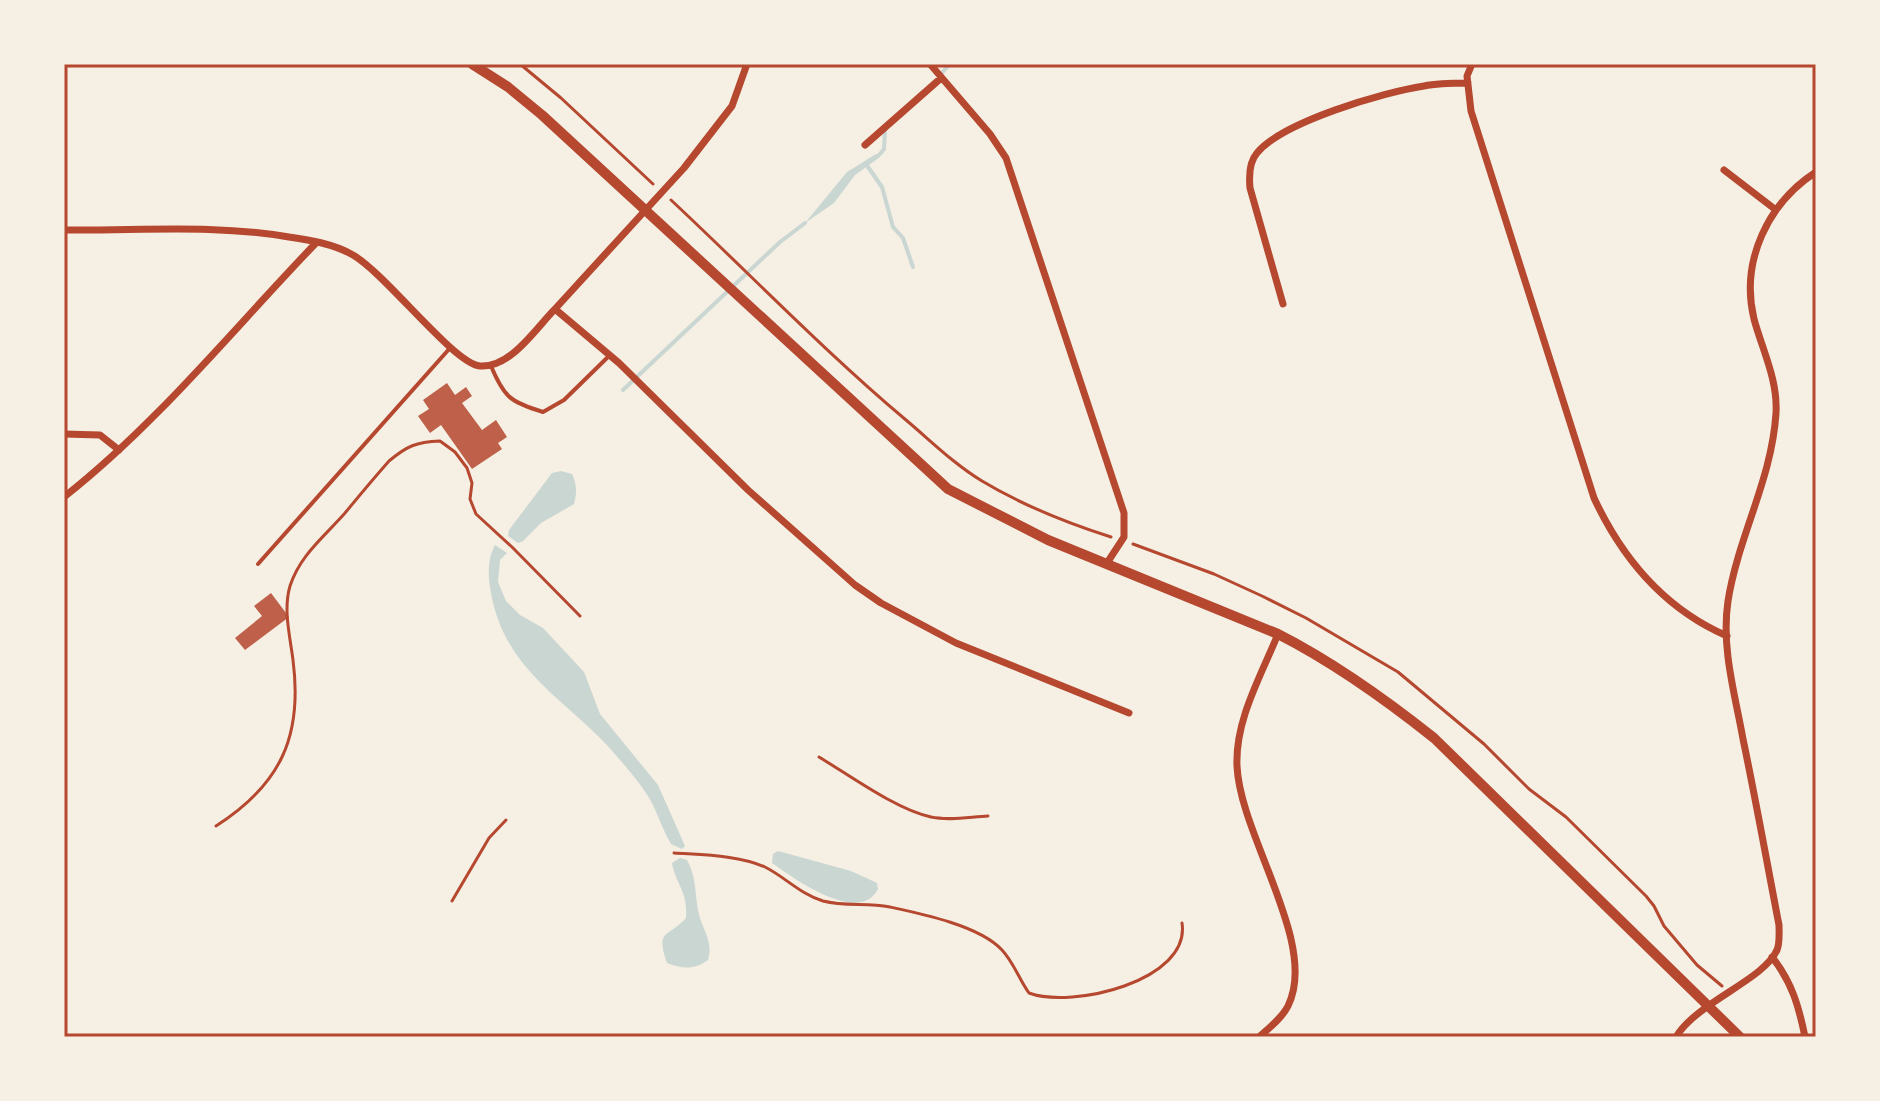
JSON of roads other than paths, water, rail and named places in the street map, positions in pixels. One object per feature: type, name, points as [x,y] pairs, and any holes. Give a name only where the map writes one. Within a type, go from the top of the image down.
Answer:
[{"type":"main road","points":[[472,64],[508,87],[542,115],[948,489],[1048,540],[1278,634],[1314,652],[1383,697],[1434,738],[1740,1037]]},
{"type":"street","points":[[64,230],[239,230],[342,250],[375,270],[467,362],[491,366],[509,357],[684,168],[732,106],[747,64]]},
{"type":"street","points":[[930,64],[990,134],[1006,158],[1124,513],[1124,537],[1107,563]]},
{"type":"street","points":[[1472,64],[1467,76],[1471,111],[1594,498],[1622,549],[1672,604],[1699,623],[1727,636]]},
{"type":"street","points":[[865,145],[940,79]]},
{"type":"street","points":[[1283,304],[1250,188],[1249,173],[1254,155],[1293,128],[1343,108],[1421,86],[1468,83]]},
{"type":"street","points":[[1724,170],[1776,210]]},
{"type":"street","points":[[1676,1037],[1706,1006],[1756,973],[1778,948],[1779,925],[1730,678],[1727,603],[1773,440],[1775,389],[1750,295],[1753,259],[1759,237],[1776,210],[1793,187],[1816,172]]},
{"type":"street","points":[[64,497],[119,450],[316,243]]},
{"type":"street","points":[[555,309],[610,355],[817,553],[868,594],[956,643],[1129,713]]},
{"type":"street","points":[[64,434],[100,435],[119,450]]},
{"type":"street","points":[[1259,1037],[1287,1007],[1296,981],[1295,953],[1250,822],[1237,770],[1237,751],[1240,729],[1278,634]]},
{"type":"street","points":[[1772,957],[1784,971],[1796,997],[1805,1037]]},
{"type":"lane","points":[[258,564],[450,348]]},
{"type":"lane","points":[[491,366],[502,391],[521,406],[543,412],[564,400],[610,355]]},
{"type":"waterway","points":[[939,76],[950,64]]},
{"type":"waterway","points":[[880,154],[884,149],[885,130]]},
{"type":"waterway","points":[[868,167],[882,187],[893,227],[903,238],[913,267]]},
{"type":"waterway","points":[[623,390],[780,242],[805,223]]}]
